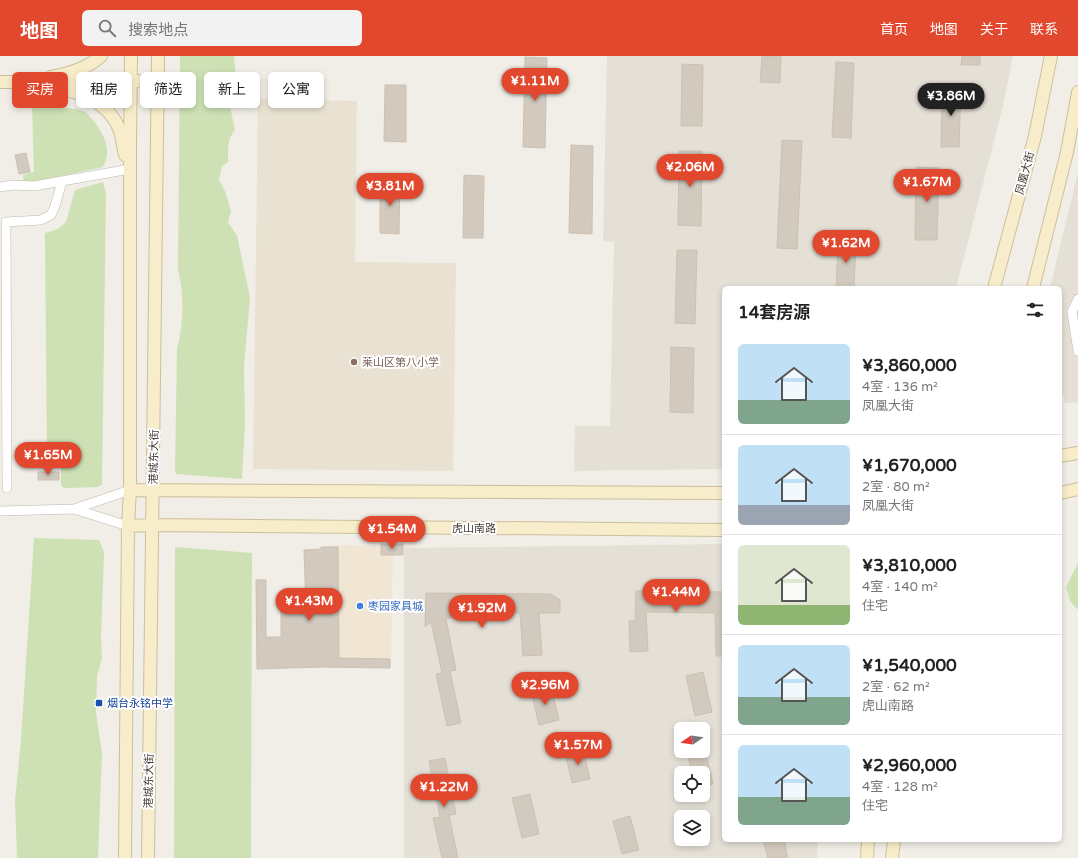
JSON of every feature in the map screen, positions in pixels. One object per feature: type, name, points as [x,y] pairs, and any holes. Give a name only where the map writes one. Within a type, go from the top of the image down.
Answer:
[{"type":"main road","points":[[68,72],[93,63],[101,56]]},
{"type":"main road","name":"港城东大街","points":[[130,72],[131,56]]},
{"type":"main road","name":"港城东大街","points":[[158,56],[158,72]]},
{"type":"main road","name":"凤凰大街","points":[[995,286],[1035,136],[1051,56]]},
{"type":"main road","points":[[0,82],[12,82]]},
{"type":"main road","points":[[68,91],[88,96],[109,112],[120,130],[129,169]]},
{"type":"main road","points":[[1034,286],[1067,152],[1078,92]]},
{"type":"main road","name":"港城东大街","points":[[125,858],[128,526],[130,490],[130,108]]},
{"type":"main road","name":"港城东大街","points":[[148,858],[152,525],[154,490],[158,108]]},
{"type":"main road","points":[[1062,456],[1078,452]]},
{"type":"main road","points":[[1062,493],[1078,489]]},
{"type":"main road","points":[[130,490],[722,494]]},
{"type":"main road","name":"虎山南路","points":[[128,526],[722,530]]},
{"type":"main road","points":[[867,858],[868,842]]},
{"type":"main road","points":[[892,858],[894,842]]},
{"type":"street","points":[[0,187],[13,185],[34,186],[129,169]]},
{"type":"street","points":[[7,488],[6,222],[41,220],[51,216],[62,182]]},
{"type":"street","points":[[1078,299],[1072,312],[1078,351]]},
{"type":"street","points":[[0,511],[74,509],[130,490]]},
{"type":"street","points":[[74,509],[128,526]]},
{"type":"shaded area","points":[[607,56],[1013,56],[1003,106],[957,286],[722,286],[722,469],[574,471],[575,426],[610,426],[614,242],[603,241]]},
{"type":"shaded area","name":"莱山区第八小学","points":[[260,99],[268,99],[268,108],[324,108],[324,100],[357,101],[355,262],[456,263],[453,471],[253,469],[258,108],[260,108]]},
{"type":"shaded area","points":[[1078,172],[1078,402],[1065,403],[1062,391],[1062,286],[1050,286]]},
{"type":"shaded area","points":[[722,544],[722,842],[818,842],[817,858],[404,858],[404,548]]},
{"type":"shaded area","name":"枣园家具城","points":[[330,545],[393,546],[391,666],[328,665]]},
{"type":"green space","points":[[180,56],[234,56],[236,72],[204,72],[204,108],[230,108],[235,130],[229,141],[228,162],[222,166],[219,180],[225,191],[231,211],[228,222],[237,236],[250,297],[244,366],[245,423],[242,479],[176,474],[175,469],[177,349],[182,319],[182,298],[178,269],[180,108],[196,108],[196,72],[180,72]]},
{"type":"green space","points":[[32,108],[66,108],[80,110],[87,113],[103,135],[107,148],[106,161],[103,167],[24,184],[23,175],[34,172]]},
{"type":"green space","points":[[103,182],[106,193],[102,484],[98,487],[64,488],[61,485],[61,465],[47,466],[45,233],[58,229],[66,222],[75,190]]},
{"type":"green space","points":[[34,538],[99,540],[104,552],[101,638],[102,659],[97,676],[96,712],[102,754],[98,858],[17,858],[15,801],[21,740]]},
{"type":"green space","points":[[175,547],[252,553],[251,858],[174,858]]},
{"type":"green space","points":[[1078,563],[1078,610],[1070,601],[1066,587]]},
{"type":"building","points":[[762,56],[781,56],[780,83],[760,82]]},
{"type":"building","points":[[962,56],[980,56],[980,65],[961,65]]},
{"type":"building","points":[[525,57],[547,58],[545,148],[523,147]]},
{"type":"building","points":[[836,62],[854,63],[851,138],[832,137]]},
{"type":"building","points":[[682,64],[703,65],[702,126],[681,126]]},
{"type":"building","points":[[385,85],[406,85],[406,142],[384,141]]},
{"type":"building","points":[[942,87],[961,88],[959,147],[941,147]]},
{"type":"building","points":[[782,140],[802,141],[797,249],[777,248]]},
{"type":"building","points":[[571,145],[593,146],[592,234],[569,233]]},
{"type":"building","points":[[679,151],[702,151],[701,226],[678,225]]},
{"type":"building","points":[[26,153],[30,172],[19,174],[15,155]]},
{"type":"building","points":[[916,167],[939,168],[937,240],[915,240]]},
{"type":"building","points":[[464,175],[484,176],[483,238],[463,238]]},
{"type":"building","points":[[380,180],[400,180],[399,234],[380,233]]},
{"type":"building","points":[[838,241],[856,241],[854,286],[836,286]]},
{"type":"building","points":[[677,250],[697,250],[695,324],[675,323]]},
{"type":"building","points":[[671,347],[694,348],[693,413],[670,412]]},
{"type":"building","points":[[38,472],[59,472],[59,480],[38,480]]},
{"type":"building","points":[[381,544],[403,544],[403,555],[381,555]]},
{"type":"building","points":[[321,547],[338,547],[339,658],[390,659],[390,668],[322,667],[257,669],[256,580],[266,580],[266,637],[281,637],[281,610],[306,610],[304,550],[321,549]]},
{"type":"building","points":[[636,591],[722,592],[722,656],[716,656],[715,613],[646,612],[648,651],[630,652],[629,621],[635,621]]},
{"type":"building","points":[[426,593],[551,594],[560,600],[560,613],[539,613],[542,655],[523,656],[520,613],[464,613],[446,619],[456,670],[450,671],[461,723],[447,726],[436,674],[442,673],[431,622],[425,627]]},
{"type":"building","points":[[703,672],[712,712],[695,716],[686,676]]},
{"type":"building","points":[[551,686],[559,720],[539,725],[531,691]]},
{"type":"building","points":[[583,748],[590,779],[572,783],[565,752]]},
{"type":"building","points":[[445,758],[456,814],[449,815],[458,858],[442,858],[433,818],[440,817],[429,761]]},
{"type":"building","points":[[688,758],[707,758],[709,766],[690,766]]},
{"type":"building","points":[[710,771],[713,784],[710,785]]},
{"type":"building","points":[[530,794],[539,834],[522,838],[512,798]]},
{"type":"building","points":[[630,816],[639,850],[622,854],[613,821]]},
{"type":"building","points":[[764,842],[784,842],[788,858],[768,858]]},
{"type":"place","name":"莱山区第八小学","points":[[354,362]]},
{"type":"place","name":"枣园家具城","points":[[360,606]]},
{"type":"place","name":"烟台永铭中学","points":[[99,703]]}]
